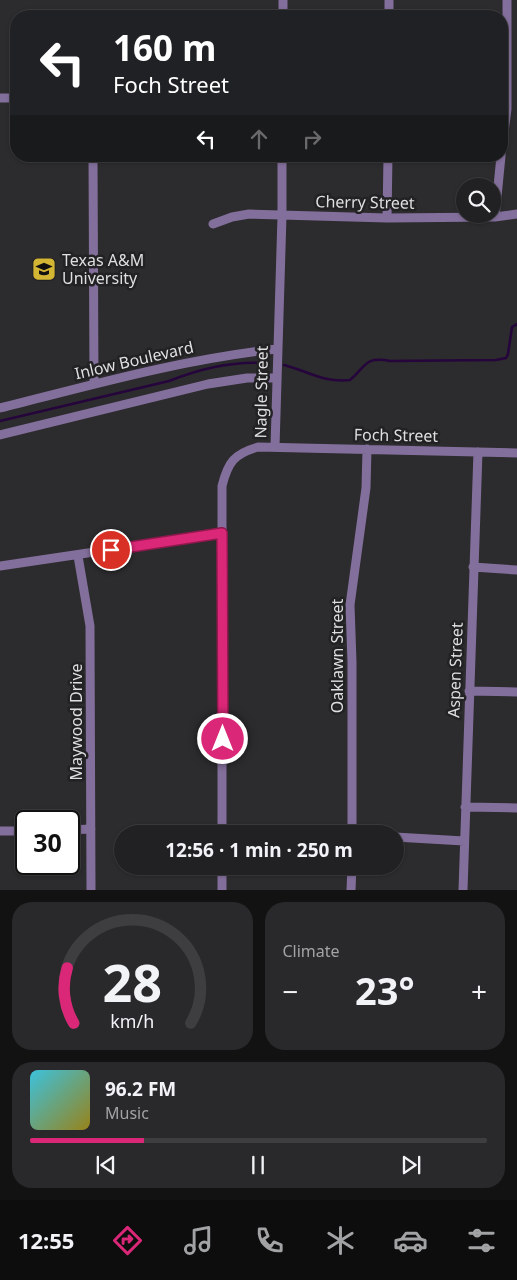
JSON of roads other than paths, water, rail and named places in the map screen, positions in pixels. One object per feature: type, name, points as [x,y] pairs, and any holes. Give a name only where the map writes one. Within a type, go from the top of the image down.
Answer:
[{"type":"street","points":[[93,162],[94,384]]},
{"type":"street","name":"Nagle Street","points":[[222,825],[222,486],[231,461],[243,451],[258,447],[275,447],[282,162]]},
{"type":"street","points":[[387,218],[388,162]]},
{"type":"street","points":[[499,178],[501,162]]},
{"type":"street","name":"Cherry Street","points":[[214,224],[232,217],[248,214],[387,218],[456,217]]},
{"type":"street","name":"Cherry Street","points":[[501,216],[517,214]]},
{"type":"street","name":"Inlow Boulevard","points":[[0,408],[206,358],[277,349]]},
{"type":"street","points":[[0,435],[208,384],[247,378],[276,378]]},
{"type":"street","name":"Foch Street","points":[[275,447],[517,452]]},
{"type":"street","name":"Oaklawn Street","points":[[352,825],[350,605],[366,488],[367,449]]},
{"type":"street","name":"Aspen Street","points":[[462,890],[478,452]]},
{"type":"street","points":[[0,566],[78,556],[222,533]]},
{"type":"street","name":"Maywood Drive","points":[[78,556],[90,626],[90,890]]},
{"type":"street","points":[[473,567],[517,570]]},
{"type":"street","points":[[469,691],[517,692]]},
{"type":"street","points":[[465,807],[517,808]]},
{"type":"street","points":[[80,830],[91,830]]},
{"type":"street","points":[[0,831],[15,831]]},
{"type":"street","points":[[404,838],[464,841]]},
{"type":"street","points":[[222,875],[222,890]]},
{"type":"street","points":[[352,875],[352,890]]},
{"type":"waterway","points":[[284,365],[332,380],[350,380],[366,364],[375,360],[496,360],[506,358],[512,327],[517,324]]},
{"type":"waterway","points":[[0,421],[169,381],[216,367],[241,363],[265,363]]},
{"type":"place","name":"Texas A&M University","points":[[44,269]]}]
